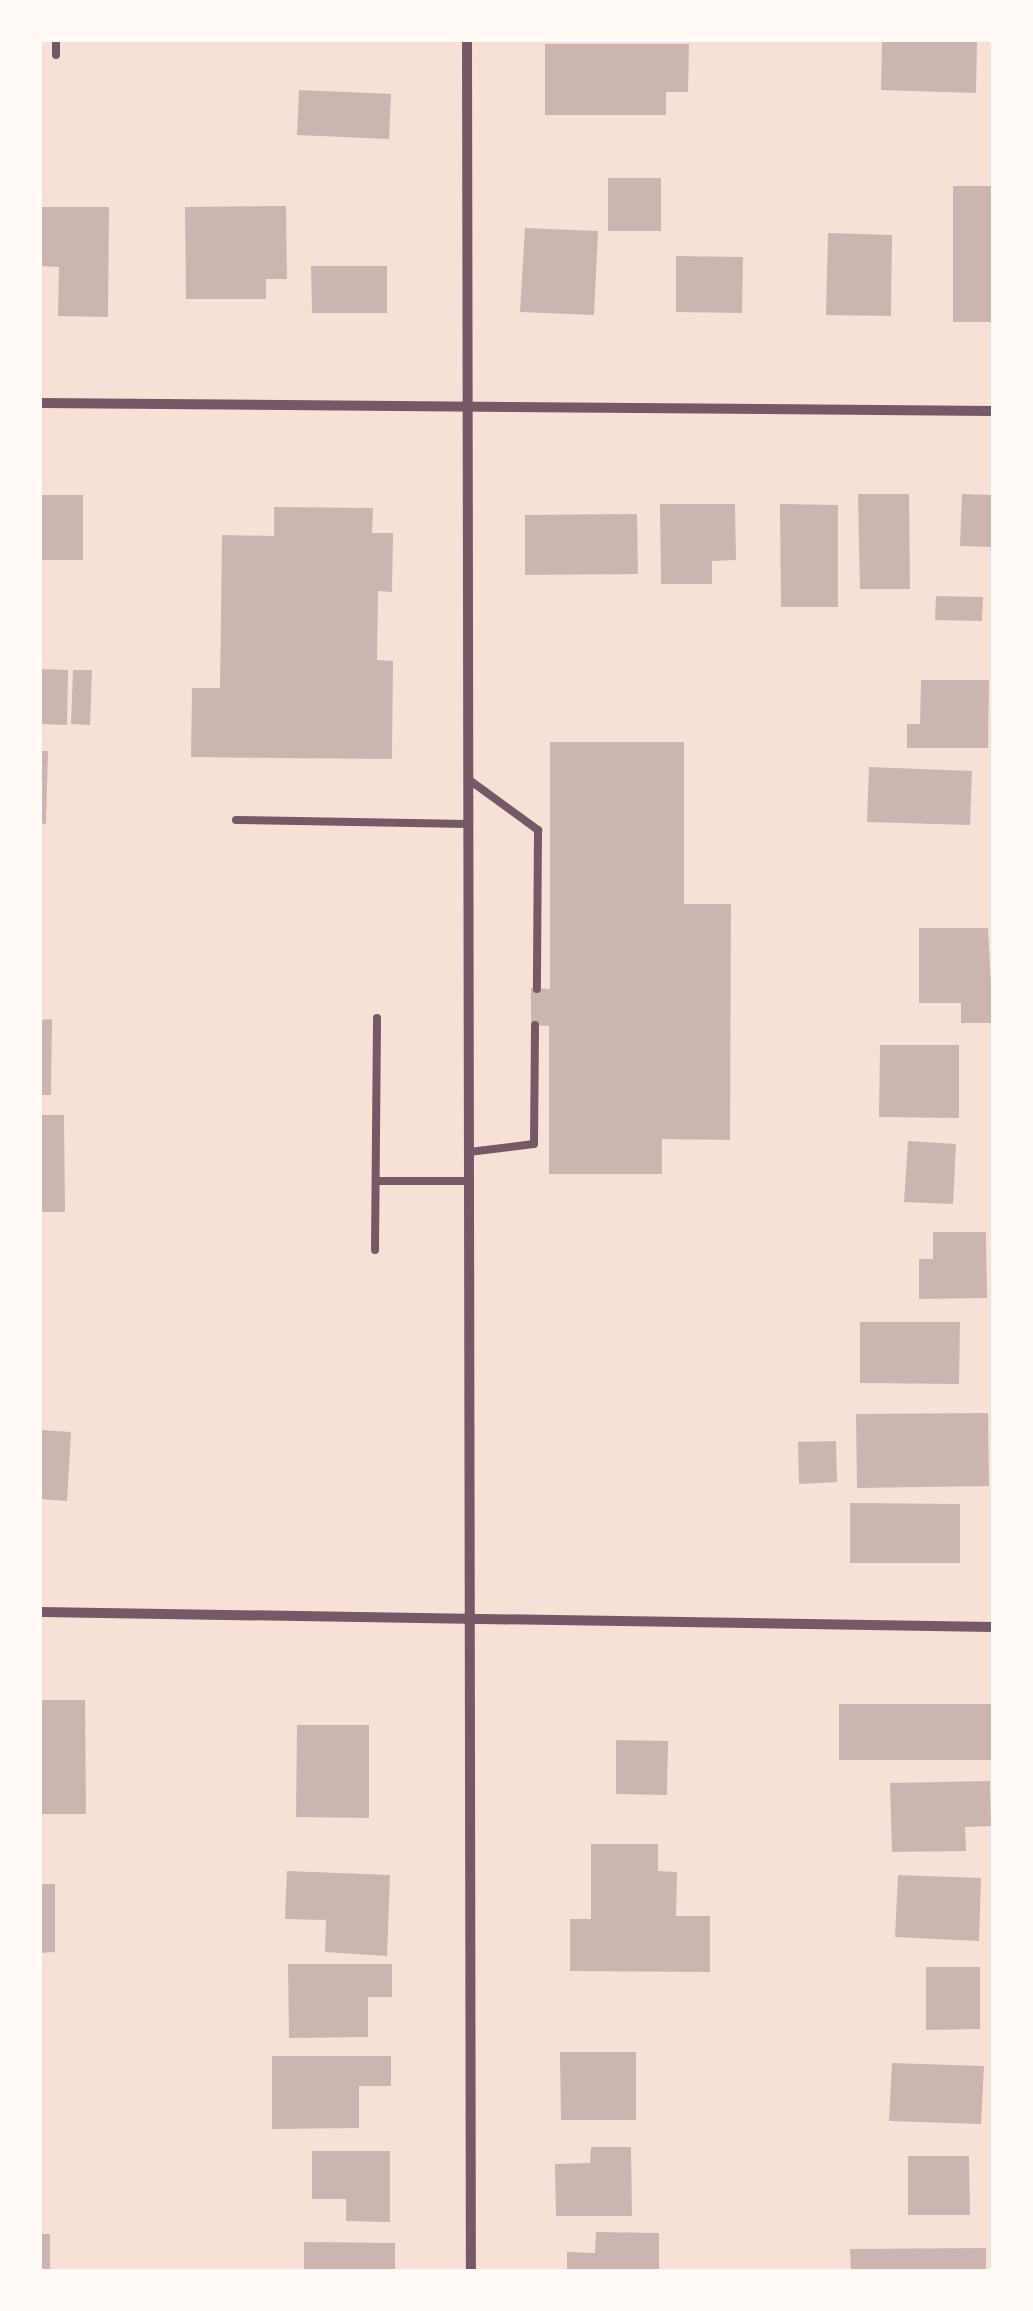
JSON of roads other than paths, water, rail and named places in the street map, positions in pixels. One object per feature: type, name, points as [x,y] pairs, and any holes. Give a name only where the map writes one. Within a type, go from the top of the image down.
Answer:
[{"type":"street","points":[[468,40],[471,2271]]},
{"type":"street","points":[[40,403],[467,403],[993,411]]},
{"type":"street","points":[[40,1612],[993,1628]]},
{"type":"lane","points":[[56,40],[56,54]]},
{"type":"lane","points":[[468,779],[538,830],[537,988]]},
{"type":"lane","points":[[236,820],[468,824]]},
{"type":"lane","points":[[375,1250],[377,1018]]},
{"type":"lane","points":[[469,1152],[534,1144],[535,1025]]},
{"type":"lane","points":[[376,1181],[468,1181]]}]
